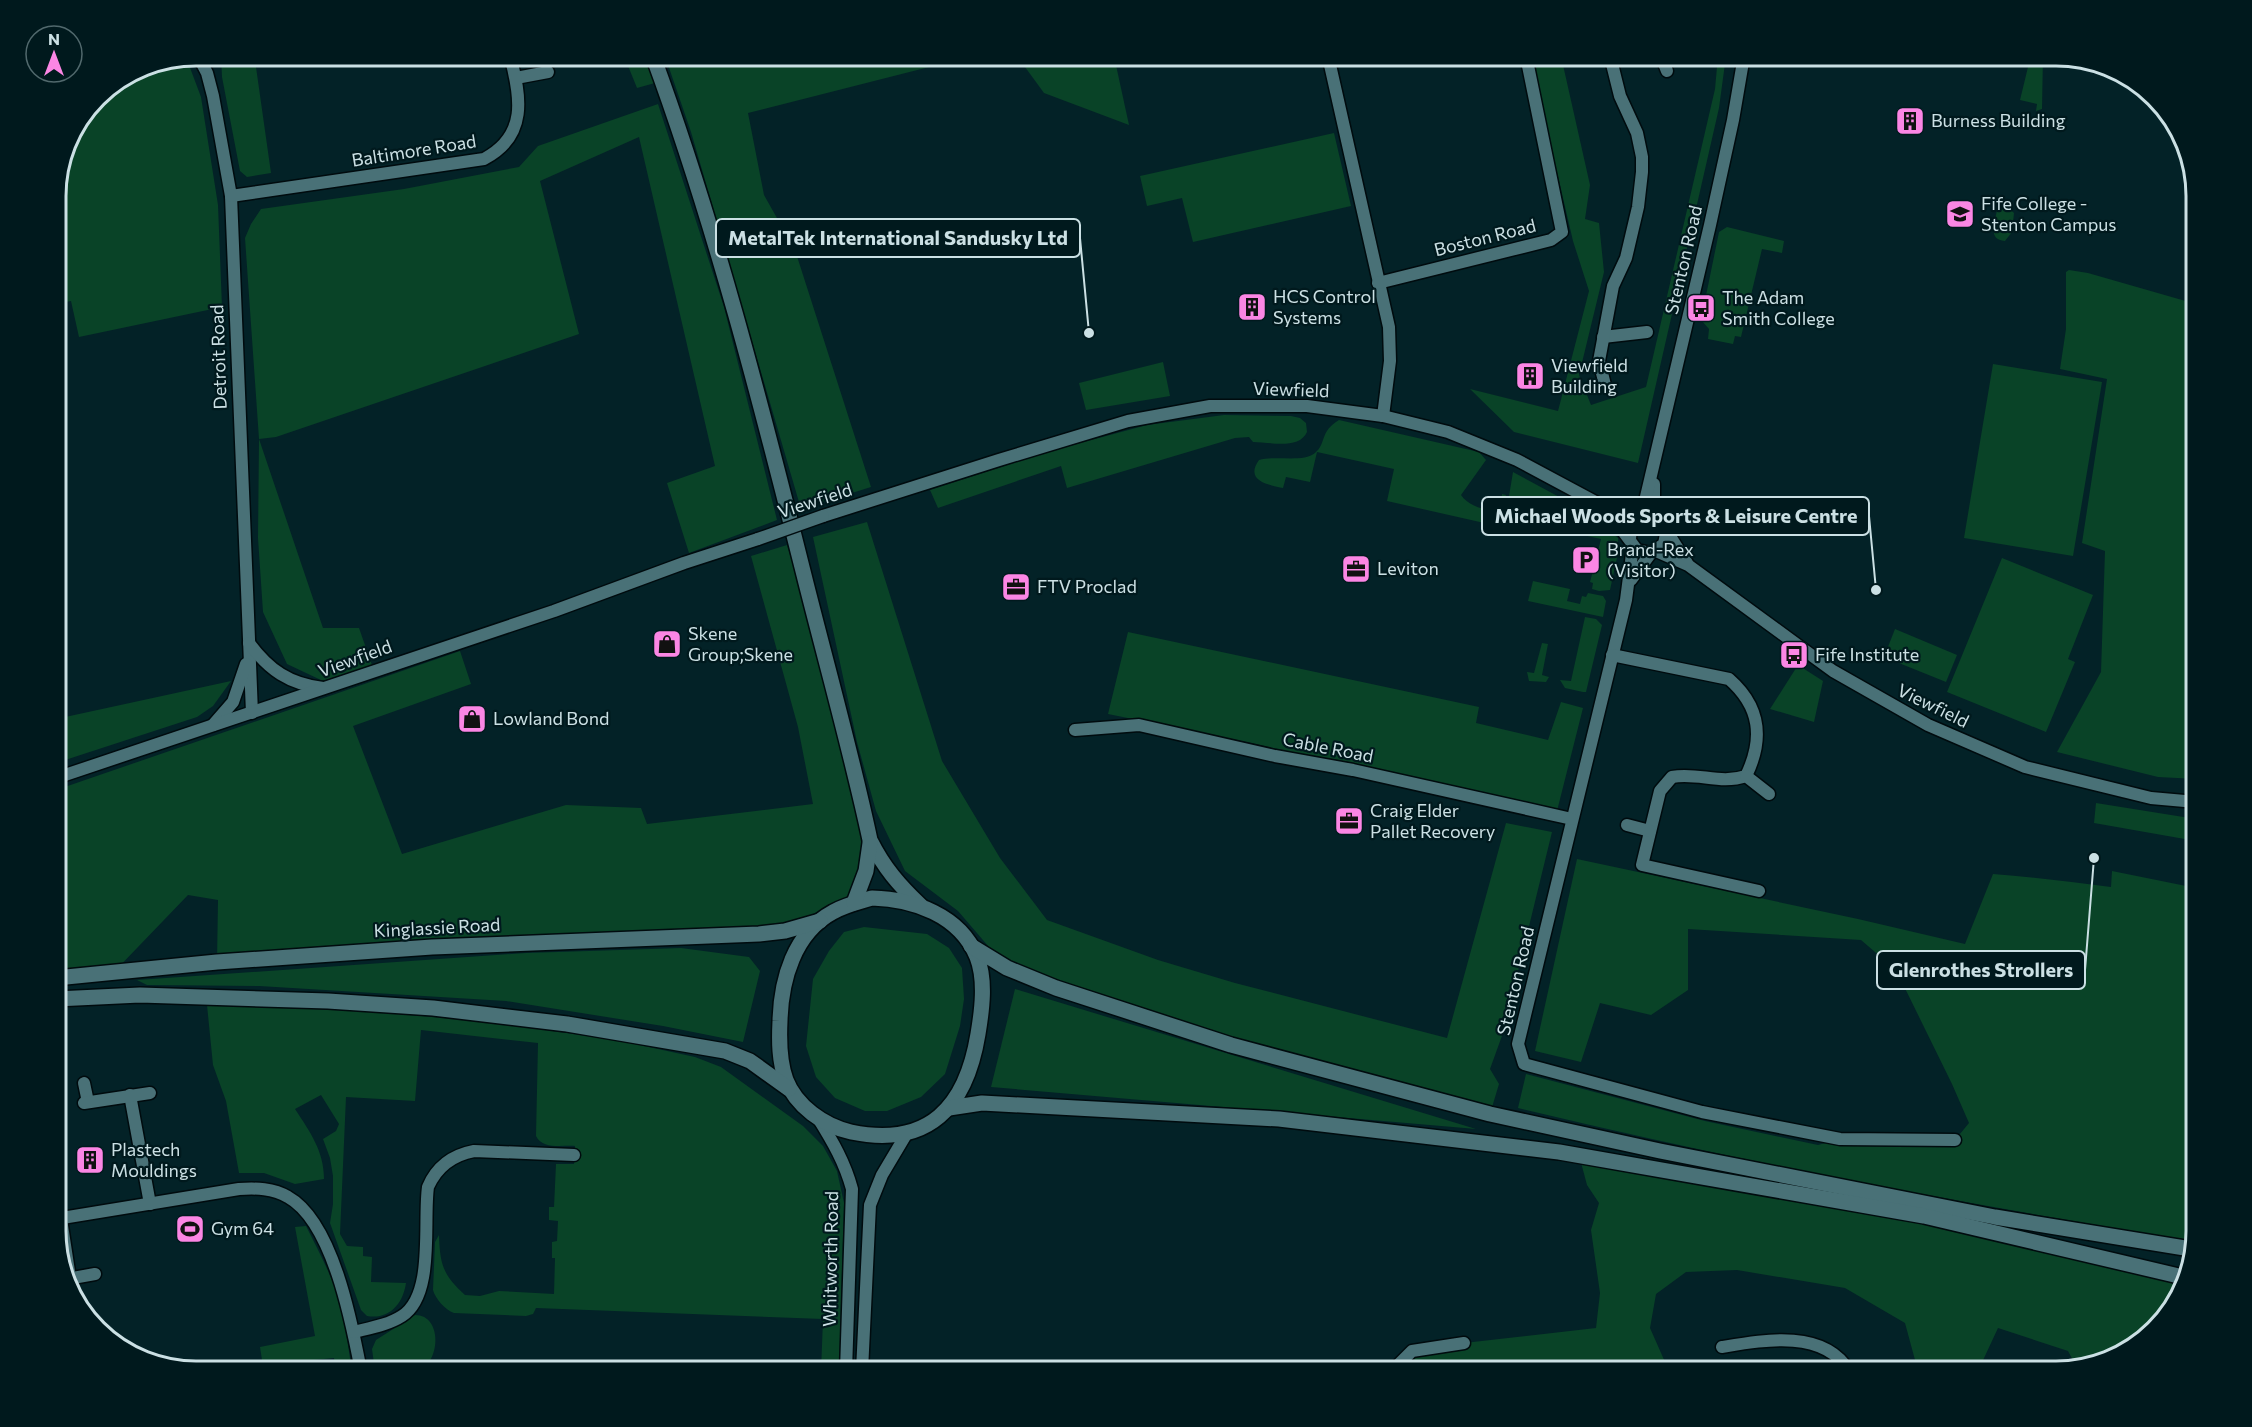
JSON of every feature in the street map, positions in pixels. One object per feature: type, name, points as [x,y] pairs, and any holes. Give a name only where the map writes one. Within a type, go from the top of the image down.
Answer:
[{"type":"main road","points":[[657,66],[682,137],[742,333],[787,502],[870,840],[881,862],[894,879],[921,906]]},
{"type":"main road","points":[[854,903],[870,856],[870,840]]},
{"type":"main road","points":[[66,999],[140,995],[328,1000],[434,1008],[567,1024],[725,1051],[750,1061],[789,1089],[818,1118],[838,1129],[867,1135],[890,1135],[921,1128],[949,1108],[967,1077],[979,1026],[982,991],[978,958],[952,924],[921,906],[886,898],[872,898],[833,912],[801,940],[788,970],[780,1014],[782,1071],[789,1089]]},
{"type":"main road","name":"Kinglassie Road","points":[[66,977],[217,962],[420,948],[759,934],[785,931],[820,921]]},
{"type":"main road","points":[[971,946],[1007,968],[1056,988],[1209,1038],[1490,1114],[1660,1151],[1995,1217],[2185,1248]]},
{"type":"main road","points":[[949,1108],[982,1102],[1278,1119],[1559,1152],[1924,1216],[2178,1276]]},
{"type":"street","name":"Detroit Road","points":[[203,66],[207,73]]},
{"type":"street","name":"Detroit Road","points":[[207,66],[228,169],[231,196],[252,713]]},
{"type":"street","name":"Baltimore Road","points":[[231,196],[484,159],[496,153],[507,142],[516,127],[519,108],[513,66]]},
{"type":"street","points":[[1330,66],[1389,327],[1390,361],[1383,416]]},
{"type":"street","name":"Boston Road","points":[[1378,283],[1551,240],[1562,231],[1528,66]]},
{"type":"street","points":[[1605,385],[1599,360],[1603,337],[1617,277],[1626,258],[1642,184],[1642,157],[1637,133],[1620,96],[1612,66]]},
{"type":"street","points":[[1665,66],[1667,71]]},
{"type":"street","name":"Stenton Road","points":[[1640,518],[1653,471],[1728,144],[1742,66]]},
{"type":"street","points":[[516,78],[548,72]]},
{"type":"street","points":[[1603,337],[1647,332]]},
{"type":"street","name":"Viewfield","points":[[66,775],[326,689],[824,516],[999,459],[1128,421],[1210,406],[1307,406],[1383,416],[1448,432],[1544,473],[1594,501],[1640,518]]},
{"type":"street","name":"Stenton Road","points":[[1653,471],[1654,500],[1662,525]]},
{"type":"street","name":"Viewfield","points":[[1594,501],[1616,522],[1632,543]]},
{"type":"street","points":[[1650,517],[1662,525],[1666,539],[1654,552],[1642,552],[1632,543],[1631,527],[1640,518],[1650,517]]},
{"type":"street","name":"Viewfield","points":[[1662,525],[1688,565]]},
{"type":"street","name":"Stenton Road","points":[[1632,543],[1630,582],[1518,1044],[1524,1064],[1702,1112],[1840,1139],[1955,1140]]},
{"type":"street","name":"Stenton Road","points":[[1630,582],[1654,552]]},
{"type":"street","name":"Viewfield","points":[[1654,552],[1688,565],[1833,671],[1928,726],[2025,767],[2151,798],[2186,801]]},
{"type":"street","name":"Detroit Road","points":[[210,728],[232,702],[249,648]]},
{"type":"street","points":[[249,648],[280,676],[299,684],[326,689]]},
{"type":"street","points":[[1612,655],[1729,679],[1741,690],[1756,713],[1757,742],[1746,776]]},
{"type":"street","name":"Cable Road","points":[[1075,730],[1139,726],[1275,756],[1353,770],[1572,819]]},
{"type":"street","points":[[1746,776],[1720,780],[1694,774],[1672,777],[1660,791],[1642,865],[1759,891]]},
{"type":"street","points":[[1746,776],[1769,794]]},
{"type":"street","points":[[1627,825],[1650,831]]},
{"type":"street","points":[[84,1083],[86,1102],[150,1092]]},
{"type":"street","points":[[130,1095],[150,1204]]},
{"type":"street","name":"Whitworth Road","points":[[818,1118],[846,1167],[852,1190],[846,1361]]},
{"type":"street","name":"Whitworth Road","points":[[862,1361],[870,1205],[882,1175],[907,1132]]},
{"type":"street","points":[[354,1332],[397,1319],[409,1311],[418,1298],[423,1279],[428,1187],[434,1175],[444,1164],[459,1155],[474,1151],[574,1155]]},
{"type":"street","points":[[66,1218],[249,1188],[269,1190],[289,1197],[307,1213],[322,1237],[341,1285],[359,1361]]},
{"type":"street","points":[[75,1277],[95,1274]]},
{"type":"street","points":[[1722,1347],[1767,1340],[1811,1344],[1828,1349],[1843,1361]]},
{"type":"street","points":[[1402,1361],[1412,1352],[1464,1343]]},
{"type":"green space","points":[[190,66],[201,97],[218,205],[222,307],[79,337],[71,301],[66,302],[66,187],[70,162],[79,138],[98,110],[131,83],[162,70]]},
{"type":"green space","points":[[221,66],[256,66],[271,173],[247,177],[240,171]]},
{"type":"green space","points":[[628,66],[648,66],[655,83],[637,88]]},
{"type":"green space","points":[[668,66],[933,66],[748,113],[764,195],[795,250],[871,487],[801,509],[691,132]]},
{"type":"green space","points":[[1024,66],[1116,66],[1129,125],[1044,93]]},
{"type":"green space","points":[[1532,66],[1563,66],[1590,185],[1585,219],[1599,223],[1604,272],[1579,375],[1591,405],[1646,387],[1715,89],[1717,66],[1725,66],[1719,108],[1638,463],[1514,432],[1470,389],[1558,411],[1589,291],[1573,241]]},
{"type":"green space","points":[[2025,66],[2043,66],[2042,109],[2036,111],[2037,104],[2020,100],[2028,67]]},
{"type":"green space","points":[[658,104],[724,307],[777,520],[689,553],[667,483],[715,466],[639,137],[540,181],[579,334],[276,437],[259,439],[245,238],[261,209],[404,189],[519,167],[538,146]]},
{"type":"green space","points":[[1334,133],[1351,206],[1193,242],[1182,198],[1147,206],[1140,176]]},
{"type":"green space","points":[[2006,206],[2014,213],[2012,232],[2005,241],[1996,237],[1994,230],[1997,210]]},
{"type":"green space","points":[[1727,227],[1784,241],[1782,253],[1762,249],[1741,337],[1735,336],[1733,344],[1708,339],[1709,329],[1701,320],[1719,232]]},
{"type":"green space","points":[[2069,270],[2088,273],[2186,301],[2186,778],[2158,777],[2057,752],[2101,672],[2105,551],[2082,543],[2107,379],[2060,369],[2066,329],[2066,272]]},
{"type":"green space","points":[[1163,362],[1170,396],[1086,410],[1079,383]]},
{"type":"green space","points":[[1993,364],[2102,382],[2073,556],[1964,538]]},
{"type":"green space","points":[[1224,415],[1291,416],[1300,418],[1306,423],[1307,432],[1298,441],[1283,444],[1253,442],[1249,437],[1235,438],[1067,488],[1061,466],[938,508],[930,490],[1054,450],[1147,425]]},
{"type":"green space","points":[[1339,420],[1479,452],[1486,460],[1461,495],[1474,506],[1490,510],[1493,501],[1501,503],[1502,494],[1506,495],[1502,527],[1387,501],[1394,469],[1317,452],[1310,482],[1286,477],[1283,488],[1260,481],[1256,477],[1255,467],[1259,460],[1303,458],[1315,453],[1328,429]]},
{"type":"green space","points":[[259,439],[323,628],[359,628],[372,665],[323,681],[287,664],[263,612],[258,538]]},
{"type":"green space","points":[[1513,472],[1589,513],[1618,538],[1618,553],[1610,590],[1592,589],[1593,583],[1590,582],[1601,539],[1583,535],[1583,530],[1528,518],[1532,501],[1509,496]]},
{"type":"green space","points":[[867,522],[942,761],[1000,858],[1047,920],[1158,960],[1235,983],[1447,1038],[1506,823],[1552,832],[1503,1033],[1490,1069],[1499,1084],[1490,1114],[1231,1045],[1007,968],[958,911],[905,871],[876,811],[857,742],[813,537]]},
{"type":"green space","points":[[787,545],[802,595],[859,821],[870,840],[854,903],[805,926],[217,962],[218,900],[188,895],[113,973],[66,977],[66,787],[460,651],[471,684],[353,726],[402,854],[566,805],[641,808],[647,824],[813,804],[798,727],[751,556]]},
{"type":"green space","points":[[2002,558],[2093,595],[2068,659],[2075,662],[2046,732],[1947,692]]},
{"type":"green space","points":[[1533,581],[1570,589],[1567,601],[1580,604],[1582,596],[1586,597],[1588,593],[1603,596],[1606,601],[1603,617],[1528,601]]},
{"type":"green space","points":[[1585,617],[1596,619],[1602,625],[1586,692],[1583,692],[1565,688],[1560,680],[1571,681]]},
{"type":"green space","points":[[1895,629],[1957,655],[1946,682],[1884,657]]},
{"type":"green space","points":[[1128,632],[1479,707],[1476,723],[1548,740],[1561,702],[1583,708],[1557,811],[1251,743],[1108,714]]},
{"type":"green space","points":[[1542,643],[1548,644],[1542,675],[1549,677],[1546,682],[1529,681],[1527,672],[1534,673]]},
{"type":"green space","points":[[1798,665],[1823,681],[1814,722],[1770,709]]},
{"type":"green space","points":[[231,681],[213,706],[197,717],[66,760],[66,717]]},
{"type":"green space","points":[[2096,803],[2186,817],[2186,839],[2094,823]]},
{"type":"green space","points":[[1577,859],[1965,944],[1993,874],[2111,887],[2112,871],[2186,886],[2186,1240],[2024,1213],[1855,1181],[1518,1108],[1526,1074],[1705,1121],[1818,1145],[1840,1139],[1955,1140],[1969,1123],[1952,1084],[1896,970],[1861,940],[1688,929],[1688,990],[1651,1015],[1600,1003],[1581,1062],[1535,1051]]},
{"type":"green space","points":[[864,927],[927,934],[949,948],[962,968],[964,999],[960,1026],[945,1074],[921,1097],[887,1111],[865,1111],[835,1098],[816,1077],[806,1046],[813,979],[829,951],[844,932]]},
{"type":"green space","points":[[681,948],[749,957],[760,971],[743,1042],[663,1026],[506,1001],[259,986],[147,985],[137,980],[526,953]]},
{"type":"green space","points":[[1015,989],[1476,1129],[991,1087]]},
{"type":"green space","points":[[207,1005],[365,1011],[490,1022],[621,1041],[695,1057],[721,1067],[803,1126],[823,1146],[837,1171],[844,1203],[839,1361],[821,1361],[823,1319],[536,1308],[533,1314],[526,1316],[454,1313],[447,1309],[433,1290],[435,1242],[439,1235],[444,1269],[465,1295],[480,1296],[499,1291],[554,1294],[555,1258],[552,1258],[552,1242],[557,1241],[558,1221],[549,1220],[549,1207],[554,1207],[556,1164],[574,1164],[575,1146],[548,1145],[536,1136],[538,1043],[421,1030],[415,1101],[346,1097],[340,1234],[347,1246],[363,1247],[363,1256],[372,1257],[371,1282],[406,1283],[402,1298],[394,1309],[375,1317],[367,1316],[361,1310],[330,1223],[333,1176],[330,1158],[323,1139],[336,1131],[339,1124],[321,1095],[295,1109],[319,1151],[324,1179],[295,1184],[264,1173],[239,1173],[226,1101],[213,1065]]},
{"type":"green space","points":[[1579,1155],[1924,1216],[2178,1276],[2173,1289],[2154,1317],[2135,1334],[2106,1351],[2073,1360],[2068,1351],[1998,1328],[1983,1361],[1915,1361],[1905,1323],[1845,1288],[1737,1270],[1686,1272],[1656,1294],[1650,1328],[1665,1361],[1403,1361],[1412,1351],[1596,1328],[1600,1293],[1591,1230],[1599,1203],[1587,1185]]},
{"type":"green space","points":[[306,1226],[327,1268],[337,1294],[350,1361],[334,1361],[334,1358],[303,1361],[255,1361],[262,1360],[260,1347],[315,1336],[295,1227]]},
{"type":"green space","points":[[415,1315],[424,1317],[430,1323],[436,1340],[430,1361],[374,1361],[372,1349],[376,1340]]},
{"type":"place","name":"Burness Building","points":[[1910,121]]},
{"type":"place","name":"Fife College - Stenton Campus","points":[[1960,214]]},
{"type":"place","name":"HCS Control Systems","points":[[1252,307]]},
{"type":"place","name":"The Adam Smith College","points":[[1701,308]]},
{"type":"place","name":"MetalTek International Sandusky Ltd","points":[[1089,333]]},
{"type":"place","name":"Viewfield Building","points":[[1530,376]]},
{"type":"place","name":"Brand-Rex (Visitor)","points":[[1586,560]]},
{"type":"place","name":"Leviton","points":[[1356,569]]},
{"type":"place","name":"FTV Proclad","points":[[1016,587]]},
{"type":"place","name":"Michael Woods Sports & Leisure Centre","points":[[1876,590]]},
{"type":"place","name":"Skene Group;Skene","points":[[667,644]]},
{"type":"place","name":"Fife Institute","points":[[1794,655]]},
{"type":"place","name":"Lowland Bond","points":[[472,719]]},
{"type":"place","name":"Craig Elder Pallet Recovery","points":[[1349,821]]},
{"type":"place","name":"Glenrothes Strollers","points":[[2094,858]]},
{"type":"place","name":"Plastech Mouldings","points":[[90,1160]]},
{"type":"place","name":"Gym 64","points":[[190,1229]]}]
